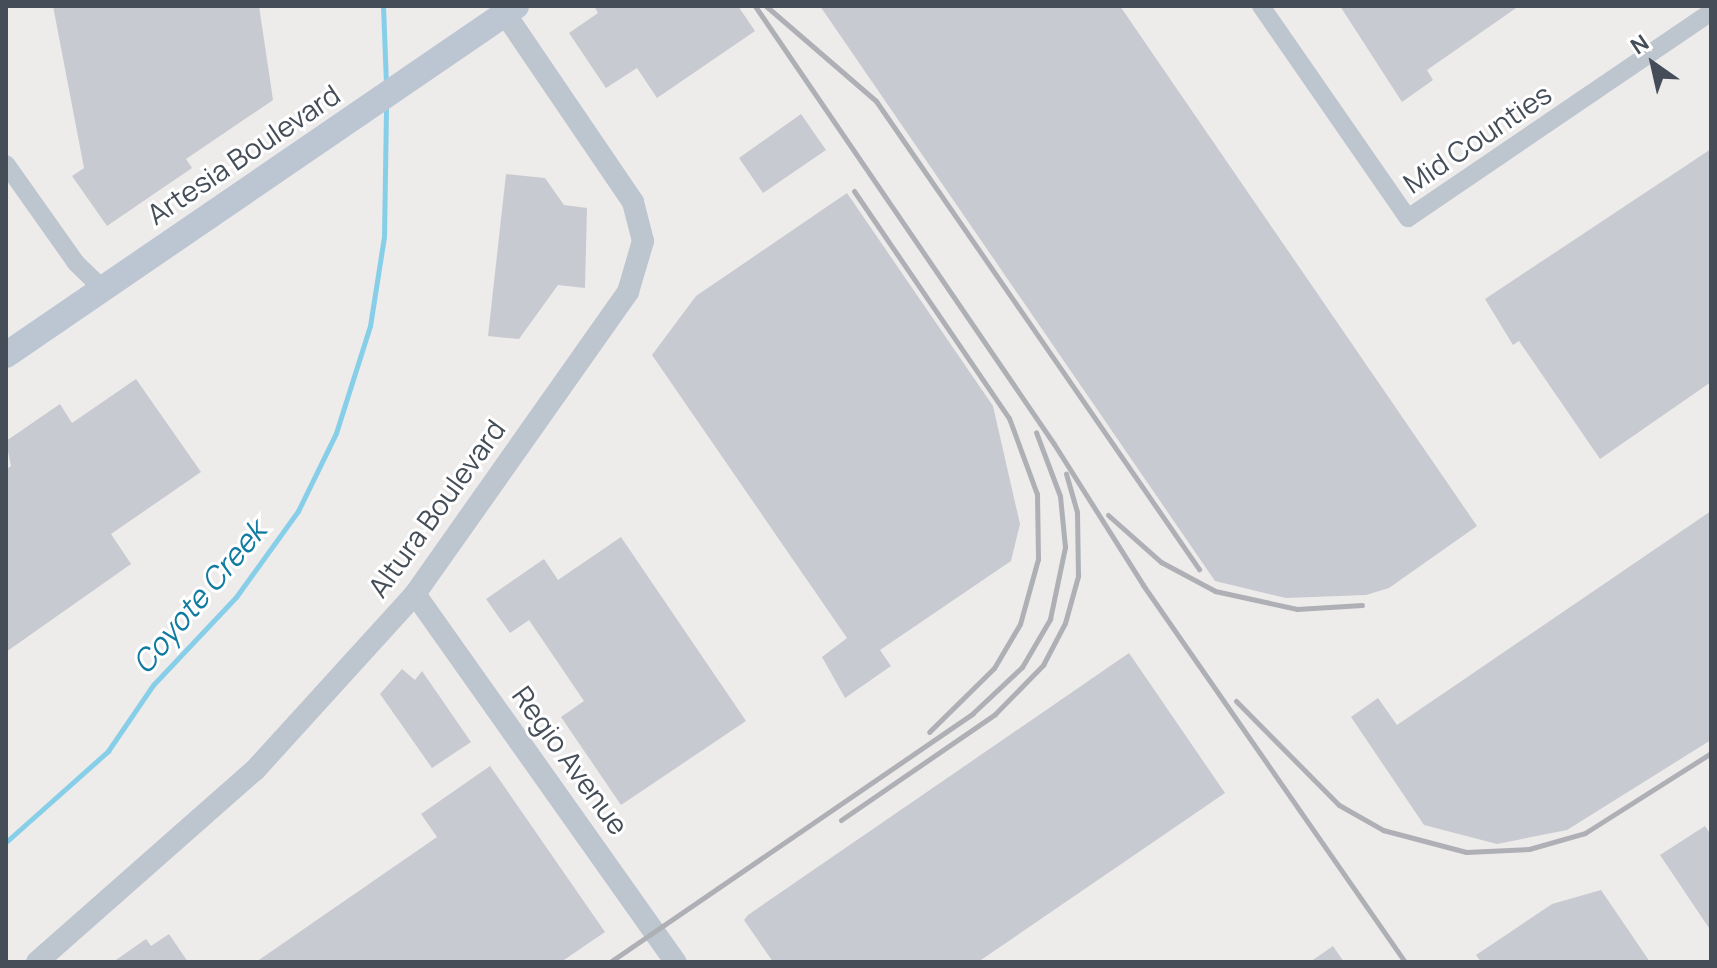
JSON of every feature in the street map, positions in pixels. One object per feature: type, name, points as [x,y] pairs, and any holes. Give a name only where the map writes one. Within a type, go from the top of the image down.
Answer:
[{"type":"main road","name":"Artesia Boulevard","points":[[6,355],[510,10]]},
{"type":"street","name":"Mid Counties","points":[[1261,6],[1408,218],[1711,12]]},
{"type":"street","name":"Altura Boulevard","points":[[37,962],[255,770],[415,594],[628,292],[642,254],[642,228],[633,202],[510,10]]},
{"type":"street","points":[[6,164],[76,263],[103,289]]},
{"type":"street","name":"Regio Avenue","points":[[415,594],[676,962]]},
{"type":"building","points":[[53,6],[259,6],[273,100],[186,159],[192,168],[107,226],[72,176],[84,168]]},
{"type":"building","points":[[594,6],[738,6],[755,31],[657,98],[637,68],[606,88],[569,33],[598,13]]},
{"type":"building","points":[[820,6],[1120,6],[1477,526],[1389,588],[1366,595],[1286,598],[1215,581]]},
{"type":"building","points":[[1340,6],[1519,6],[1427,70],[1433,80],[1402,102]]},
{"type":"building","points":[[801,114],[826,150],[763,193],[739,158]]},
{"type":"building","points":[[1711,149],[1711,382],[1600,459],[1519,341],[1513,345],[1485,299]]},
{"type":"building","points":[[506,174],[545,178],[564,205],[587,208],[585,288],[558,285],[519,339],[488,336]]},
{"type":"building","points":[[847,193],[993,406],[1020,524],[1011,561],[880,650],[891,666],[845,698],[822,657],[847,638],[652,355],[696,296]]},
{"type":"building","points":[[136,379],[201,472],[111,534],[131,564],[6,652],[6,470],[11,466],[6,441],[60,404],[72,423]]},
{"type":"building","points":[[1711,511],[1711,740],[1567,830],[1497,844],[1424,825],[1351,717],[1378,698],[1397,725]]},
{"type":"building","points":[[621,537],[746,721],[621,805],[561,717],[584,701],[529,620],[510,633],[486,599],[544,559],[558,580]]},
{"type":"building","points":[[1129,653],[1225,793],[978,962],[773,962],[744,920],[748,915]]},
{"type":"building","points":[[402,669],[415,680],[422,671],[471,742],[432,768],[380,694]]},
{"type":"building","points":[[490,766],[605,932],[561,962],[256,962],[437,837],[421,814]]},
{"type":"building","points":[[1705,826],[1711,835],[1711,931],[1660,855]]},
{"type":"building","points":[[1601,890],[1650,962],[1481,962],[1476,955],[1552,904]]},
{"type":"building","points":[[169,934],[188,962],[113,962],[146,939],[151,946]]},
{"type":"building","points":[[1333,946],[1344,962],[1310,962]]},
{"type":"waterway","name":"Coyote Creek","points":[[383,6],[386,85]]},
{"type":"waterway","name":"Coyote Creek","points":[[6,842],[108,751],[153,685],[236,597],[298,511],[336,433],[370,326],[384,237],[386,107]]},
{"type":"railway","points":[[755,6],[1054,444],[1143,585],[1405,962]]},
{"type":"railway","points":[[766,6],[876,101],[1199,569]]},
{"type":"railway","points":[[854,191],[1009,418],[1037,494],[1038,559],[1020,624],[994,668],[929,732]]},
{"type":"railway","points":[[610,962],[973,713],[1022,667],[1050,619],[1065,547],[1060,496],[1036,432]]},
{"type":"railway","points":[[841,820],[995,714],[1043,665],[1065,623],[1078,576],[1077,512],[1066,474]]},
{"type":"railway","points":[[1108,515],[1161,562],[1215,591],[1297,609],[1362,605]]},
{"type":"railway","points":[[1236,701],[1339,805],[1383,830],[1466,852],[1529,849],[1585,833],[1711,753]]}]
